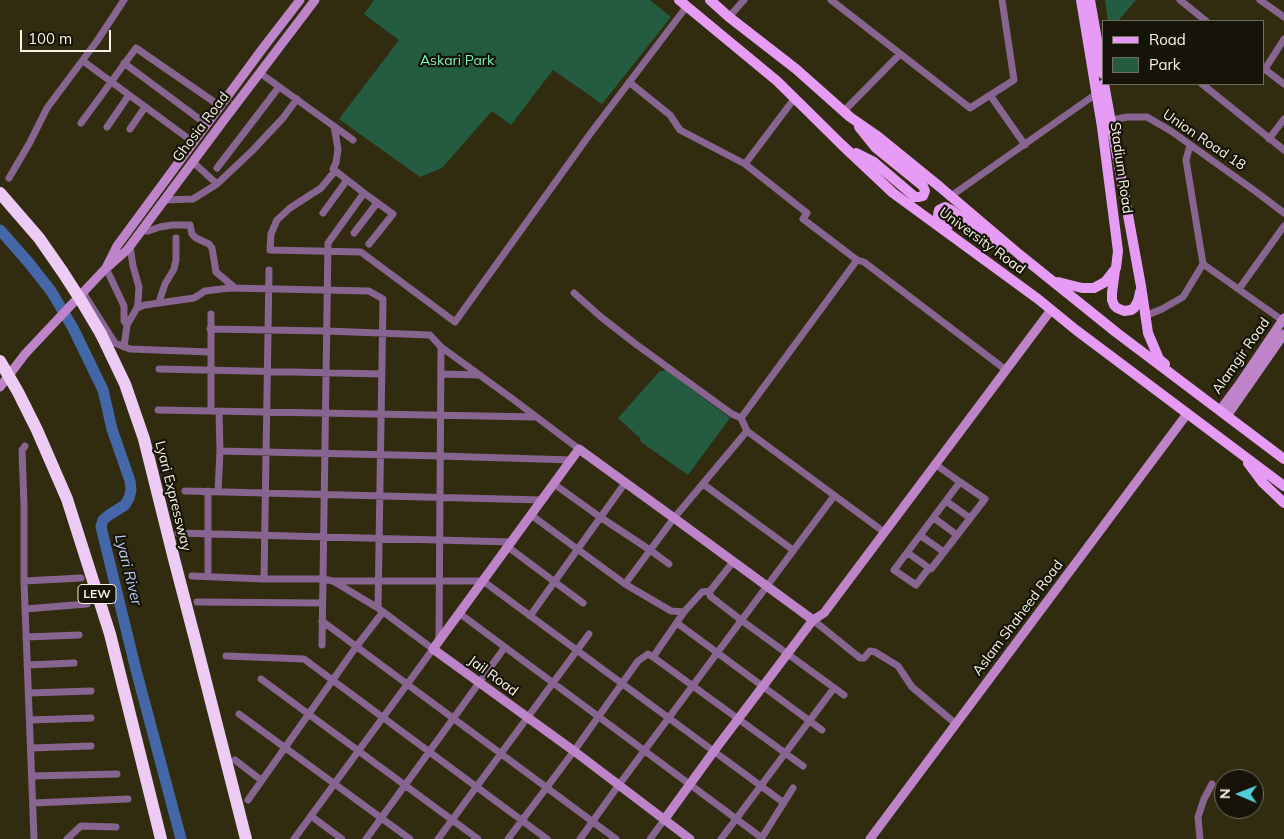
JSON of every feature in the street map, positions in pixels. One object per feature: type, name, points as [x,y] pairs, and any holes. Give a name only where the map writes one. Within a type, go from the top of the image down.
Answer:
[{"type":"highway","name":"Lyari Expressway","points":[[0,193],[28,224],[50,253],[82,302],[109,349],[132,401],[147,452],[246,839]]},
{"type":"highway","name":"LEW","points":[[0,361],[37,430],[68,499],[110,634],[161,839]]},
{"type":"main road","name":"University Road","points":[[710,0],[1117,333],[1284,459]]},
{"type":"main road","name":"Stadium Road","points":[[1081,0],[1096,94],[1106,121],[1141,286],[1148,333],[1159,358],[1181,382]]},
{"type":"main road","points":[[1090,0],[1099,36],[1102,64]]},
{"type":"main road","name":"University Road","points":[[683,3],[777,81],[893,193],[1284,486]]},
{"type":"main road","name":"Stadium Road","points":[[1104,85],[1118,251],[1112,293],[1114,305],[1124,311],[1134,308],[1138,301],[1141,286]]},
{"type":"main road","points":[[842,145],[874,162],[915,197],[923,196],[925,191],[923,186],[875,147],[847,114]]},
{"type":"main road","points":[[974,253],[960,235],[940,220],[939,210],[945,207],[951,210],[986,238],[1020,255]]},
{"type":"main road","points":[[1052,280],[1082,288],[1094,288],[1105,282],[1116,268]]},
{"type":"main road","points":[[1240,453],[1263,483],[1284,503]]},
{"type":"street","points":[[9,178],[48,108],[83,61],[124,0]]},
{"type":"street","points":[[0,387],[26,354],[106,268],[117,246],[245,71],[300,0]]},
{"type":"street","name":"Ghosia Road","points":[[106,268],[127,250],[142,231],[315,0]]},
{"type":"street","points":[[729,16],[744,0]]},
{"type":"street","points":[[831,0],[970,108],[1014,80],[1002,0]]},
{"type":"street","points":[[1180,0],[1205,20]]},
{"type":"street","points":[[1260,0],[1282,13]]},
{"type":"street","points":[[334,126],[338,149],[333,169],[335,170],[321,188],[290,208],[277,220],[271,234],[270,250],[361,252],[455,322],[629,82],[683,3]]},
{"type":"street","points":[[1284,39],[1264,68],[1284,84]]},
{"type":"street","points":[[81,123],[136,48],[220,106]]},
{"type":"street","points":[[847,114],[900,54]]},
{"type":"street","points":[[83,61],[193,142]]},
{"type":"street","points":[[124,64],[206,124]]},
{"type":"street","points":[[245,71],[279,87],[352,140]]},
{"type":"street","points":[[629,82],[670,115],[680,130],[745,164],[807,213],[803,220],[857,260],[864,262],[1006,370]]},
{"type":"street","points":[[1203,85],[1284,150]]},
{"type":"street","points":[[216,168],[279,87]]},
{"type":"street","points":[[951,196],[1096,94]]},
{"type":"street","points":[[106,127],[129,95]]},
{"type":"street","points":[[990,95],[1025,145]]},
{"type":"street","points":[[164,200],[193,199],[217,184],[283,118],[296,99]]},
{"type":"street","points":[[745,164],[794,99]]},
{"type":"street","points":[[130,129],[146,107]]},
{"type":"street","name":"Union Road 18","points":[[1106,121],[1127,117],[1147,117],[1190,144],[1284,213]]},
{"type":"street","points":[[1269,138],[1284,119]]},
{"type":"street","points":[[1145,316],[1184,297],[1203,264],[1186,160],[1190,144]]},
{"type":"street","points":[[192,162],[217,184]]},
{"type":"street","points":[[335,170],[393,214],[370,244]]},
{"type":"street","points":[[323,213],[347,180]]},
{"type":"street","points":[[322,645],[328,243],[364,193]]},
{"type":"street","points":[[354,233],[377,203]]},
{"type":"street","points":[[142,231],[172,225],[190,225],[192,234],[209,244],[212,248],[216,272],[235,288]]},
{"type":"street","points":[[1239,288],[1284,226]]},
{"type":"street","points":[[159,302],[165,284],[174,269],[176,238]]},
{"type":"street","points":[[124,347],[127,325],[137,308],[139,287],[130,246]]},
{"type":"street","points":[[741,418],[857,260]]},
{"type":"street","points":[[1203,264],[1283,319]]},
{"type":"street","points":[[106,268],[124,306],[124,321],[127,325]]},
{"type":"street","points":[[264,579],[269,270]]},
{"type":"street","points":[[137,308],[159,302],[194,298],[205,291],[235,288],[369,291],[383,299],[379,581],[381,610],[248,800]]},
{"type":"street","points":[[574,293],[637,345],[732,414],[741,418],[747,430],[884,532]]},
{"type":"street","points":[[83,294],[115,342],[124,347],[130,349],[210,352]]},
{"type":"street","points":[[650,839],[787,654],[813,620],[824,613],[1051,310]]},
{"type":"street","points":[[210,314],[211,410]]},
{"type":"street","name":"Alamgir Road","points":[[1223,413],[1238,386],[1283,319]]},
{"type":"street","points":[[210,329],[268,329],[430,335],[441,347],[813,620],[860,658],[864,658],[870,651],[875,652],[898,666],[912,687],[956,724]]},
{"type":"street","name":"Alamgir Road","points":[[1223,413],[1284,334]]},
{"type":"street","points":[[439,641],[441,347]]},
{"type":"street","points":[[159,369],[382,374]]},
{"type":"street","points":[[441,374],[480,375]]},
{"type":"street","points":[[158,410],[537,417]]},
{"type":"street","points":[[218,492],[219,411]]},
{"type":"street","name":"Aslam Shaheed Road","points":[[870,839],[1187,414]]},
{"type":"street","points":[[624,584],[674,518],[747,430]]},
{"type":"street","points":[[25,446],[22,450],[24,581],[34,839]]},
{"type":"street","points":[[294,839],[579,449]]},
{"type":"street","points":[[220,451],[572,460]]},
{"type":"street","points":[[935,464],[985,499],[931,569],[929,568],[916,585],[894,570],[960,482]]},
{"type":"street","points":[[530,616],[625,483]]},
{"type":"street","points":[[554,484],[669,564]]},
{"type":"street","points":[[703,484],[794,550]]},
{"type":"street","points":[[184,491],[542,500]]},
{"type":"street","points":[[208,491],[208,576]]},
{"type":"street","points":[[580,839],[668,717],[834,496]]},
{"type":"street","points":[[946,501],[970,518]]},
{"type":"street","points":[[531,515],[624,584],[671,610],[684,612]]},
{"type":"street","points":[[934,518],[956,535]]},
{"type":"street","points":[[178,533],[380,538],[510,544],[554,582],[583,603]]},
{"type":"street","points":[[920,536],[944,552]]},
{"type":"street","points":[[908,553],[929,568]]},
{"type":"street","points":[[653,657],[684,612],[702,592],[710,591],[733,562]]},
{"type":"street","name":"Jail Road","points":[[192,576],[323,579],[333,581],[381,610],[574,751],[690,839]]},
{"type":"street","points":[[24,581],[80,578]]},
{"type":"street","points":[[333,581],[483,581],[784,803]]},
{"type":"street","points":[[710,591],[710,596],[844,695]]},
{"type":"street","points":[[197,602],[322,603]]},
{"type":"street","points":[[25,609],[87,604]]},
{"type":"street","points":[[459,613],[761,838],[793,788]]},
{"type":"street","points":[[322,621],[616,839]]},
{"type":"street","points":[[676,623],[822,730]]},
{"type":"street","points":[[438,839],[589,634]]},
{"type":"street","points":[[26,637],[79,635]]},
{"type":"street","points":[[366,839],[505,647]]},
{"type":"street","points":[[508,839],[638,661],[648,654],[803,766]]},
{"type":"street","points":[[226,656],[304,659],[547,839]]},
{"type":"street","points":[[27,665],[74,663]]},
{"type":"street","points":[[261,679],[478,839]]},
{"type":"street","points":[[721,839],[834,688]]},
{"type":"street","points":[[28,693],[92,691]]},
{"type":"street","points":[[239,714],[410,839]]},
{"type":"street","points":[[30,720],[90,718]]},
{"type":"street","points":[[31,748],[91,746]]},
{"type":"street","points":[[236,760],[262,780]]},
{"type":"street","points":[[32,776],[117,774]]},
{"type":"street","points":[[1200,839],[1198,817],[1204,799],[1212,784]]},
{"type":"street","points":[[33,803],[128,799]]},
{"type":"street","points":[[311,816],[342,839]]},
{"type":"street","points":[[67,839],[80,826],[116,827]]},
{"type":"green space","name":"Askari Park","points":[[374,0],[650,0],[671,17],[602,104],[553,70],[511,125],[492,111],[442,168],[420,177],[339,119],[399,40],[364,14]]},
{"type":"green space","points":[[1105,0],[1136,0],[1119,20],[1108,20]]},
{"type":"green space","points":[[666,370],[730,418],[688,475],[641,442],[640,438],[618,418],[659,372]]},
{"type":"waterway","name":"Lyari River","points":[[0,230],[51,291],[73,328],[103,390],[112,429],[130,481],[131,490],[125,505],[103,520],[101,527],[136,670],[181,839]]}]
